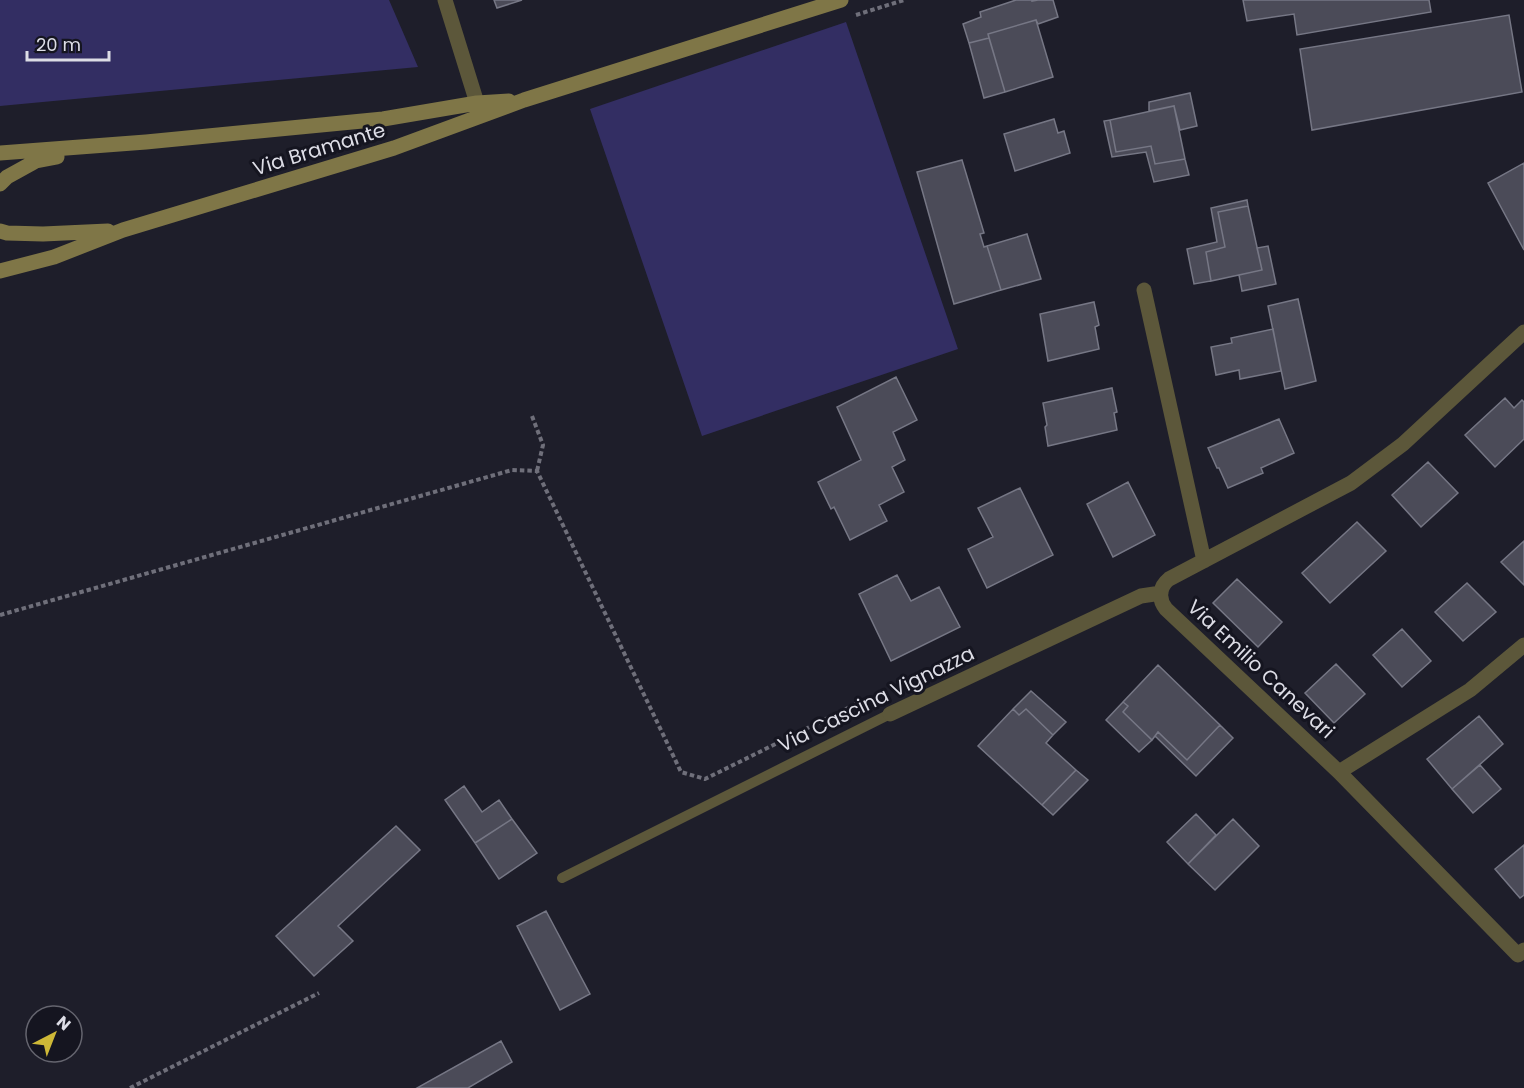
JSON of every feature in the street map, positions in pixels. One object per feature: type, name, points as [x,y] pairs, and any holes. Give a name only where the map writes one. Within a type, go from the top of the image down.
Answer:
[{"type":"main road","name":"Via Bramante","points":[[0,271],[54,256],[123,230],[394,148],[524,100],[841,0]]},
{"type":"main road","name":"Via Bramante","points":[[0,153],[146,142],[383,119],[477,103],[524,100]]},
{"type":"main road","name":"Via Bramante","points":[[0,184],[7,177],[36,161],[146,142]]},
{"type":"main road","name":"Via Bramante","points":[[0,231],[43,234],[123,230]]},
{"type":"street","points":[[445,0],[477,103]]},
{"type":"street","points":[[1144,290],[1204,561]]},
{"type":"street","points":[[1161,593],[1164,582],[1169,579],[1351,483],[1403,444],[1524,332]]},
{"type":"street","name":"Via Cascina Vignazza","points":[[890,714],[1141,596],[1161,593]]},
{"type":"street","name":"Via Emilio Canevari","points":[[1161,593],[1160,599],[1166,609],[1339,772],[1518,955],[1524,950]]},
{"type":"street","points":[[1339,772],[1470,690],[1524,645]]},
{"type":"lane","name":"Via Cascina Vignazza","points":[[562,878],[890,714]]},
{"type":"path","points":[[532,416],[543,445],[537,471],[681,772],[705,779],[864,700],[873,701],[890,714]]},
{"type":"path","points":[[0,615],[512,470],[537,471]]},
{"type":"path","points":[[130,1088],[319,993]]},
{"type":"shaded area","points":[[0,0],[389,0],[418,67],[0,106]]},
{"type":"shaded area","points":[[846,22],[958,349],[702,436],[590,109]]},
{"type":"building","points":[[494,0],[522,0],[497,8]]},
{"type":"building","points":[[1016,0],[1053,0],[1058,17],[1038,24],[1036,20],[988,34],[989,38],[969,43],[963,24],[981,17],[980,12]]},
{"type":"building","points":[[1243,0],[1429,0],[1431,12],[1297,35],[1294,14],[1247,21]]},
{"type":"building","points":[[1509,15],[1522,92],[1312,130],[1300,49]]},
{"type":"building","points":[[1036,20],[1053,77],[1005,92],[988,34]]},
{"type":"building","points":[[989,38],[1005,92],[984,98],[969,43]]},
{"type":"building","points":[[1190,93],[1197,126],[1180,130],[1174,106],[1149,111],[1149,102]]},
{"type":"building","points":[[1174,106],[1185,159],[1155,164],[1151,146],[1116,152],[1110,120]]},
{"type":"building","points":[[1054,119],[1058,133],[1064,131],[1070,153],[1015,171],[1004,134]]},
{"type":"building","points":[[1110,120],[1116,152],[1151,146],[1155,164],[1185,159],[1189,175],[1154,182],[1146,152],[1112,157],[1104,121]]},
{"type":"building","points":[[962,160],[984,233],[980,234],[984,247],[987,246],[1001,290],[954,304],[917,172]]},
{"type":"building","points":[[1524,163],[1524,250],[1488,183]]},
{"type":"building","points":[[1247,200],[1248,206],[1218,212],[1225,247],[1206,252],[1211,281],[1194,284],[1187,249],[1217,242],[1211,208]]},
{"type":"building","points":[[1248,206],[1262,270],[1211,281],[1206,252],[1225,247],[1218,212]]},
{"type":"building","points":[[1027,234],[1041,279],[1001,290],[987,246]]},
{"type":"building","points":[[1268,246],[1276,284],[1242,291],[1239,275],[1262,270],[1257,248]]},
{"type":"building","points":[[1298,299],[1316,381],[1285,389],[1268,306]]},
{"type":"building","points":[[1094,302],[1099,325],[1095,327],[1099,349],[1048,361],[1040,314]]},
{"type":"building","points":[[1273,329],[1281,371],[1240,379],[1239,370],[1216,375],[1211,347],[1232,343],[1231,338]]},
{"type":"building","points":[[896,377],[917,420],[893,432],[905,460],[892,467],[904,492],[879,505],[887,521],[850,540],[834,507],[831,509],[818,482],[861,460],[837,407]]},
{"type":"building","points":[[1112,388],[1117,412],[1114,413],[1117,430],[1048,446],[1043,403]]},
{"type":"building","points":[[1505,398],[1514,408],[1522,400],[1524,402],[1524,439],[1495,467],[1465,435]]},
{"type":"building","points":[[1279,419],[1294,453],[1261,468],[1263,473],[1228,488],[1208,448]]},
{"type":"building","points":[[1428,462],[1458,493],[1421,527],[1392,495]]},
{"type":"building","points":[[1128,482],[1155,535],[1113,557],[1087,504]]},
{"type":"building","points":[[1020,488],[1053,555],[987,588],[968,549],[993,537],[978,508]]},
{"type":"building","points":[[1357,522],[1386,551],[1330,603],[1302,573]]},
{"type":"building","points":[[1524,541],[1524,585],[1501,562]]},
{"type":"building","points":[[897,575],[911,601],[939,587],[960,627],[891,661],[859,594]]},
{"type":"building","points":[[1237,579],[1282,622],[1258,647],[1213,603]]},
{"type":"building","points":[[1467,583],[1496,612],[1463,641],[1435,612]]},
{"type":"building","points":[[1402,629],[1431,661],[1402,687],[1373,655]]},
{"type":"building","points":[[1336,664],[1365,694],[1334,723],[1305,693]]},
{"type":"building","points":[[1158,665],[1220,725],[1187,760],[1158,732],[1152,740],[1123,712],[1128,706],[1123,702]]},
{"type":"building","points":[[1031,691],[1066,722],[1053,735],[1026,709],[1019,715],[1013,709]]},
{"type":"building","points":[[1123,702],[1128,706],[1123,712],[1152,740],[1139,752],[1106,720]]},
{"type":"building","points":[[1013,709],[1019,715],[1026,709],[1053,735],[1046,743],[1076,770],[1042,805],[978,746]]},
{"type":"building","points":[[1479,716],[1503,744],[1452,789],[1427,759]]},
{"type":"building","points":[[1220,725],[1233,738],[1196,776],[1155,736],[1158,732],[1187,760]]},
{"type":"building","points":[[1480,765],[1501,789],[1473,813],[1452,789]]},
{"type":"building","points":[[1076,770],[1088,780],[1053,815],[1042,805]]},
{"type":"building","points":[[464,786],[482,812],[499,800],[512,819],[475,843],[445,800]]},
{"type":"building","points":[[1196,814],[1216,835],[1188,864],[1167,842]]},
{"type":"building","points":[[512,819],[537,853],[499,879],[475,843]]},
{"type":"building","points":[[1233,819],[1259,846],[1215,890],[1188,864]]},
{"type":"building","points":[[396,826],[420,850],[338,926],[353,941],[314,976],[276,936]]},
{"type":"building","points":[[1524,845],[1524,895],[1520,898],[1495,869]]},
{"type":"building","points":[[546,911],[590,994],[560,1010],[517,926]]},
{"type":"building","points":[[501,1041],[512,1062],[468,1088],[417,1088]]}]
